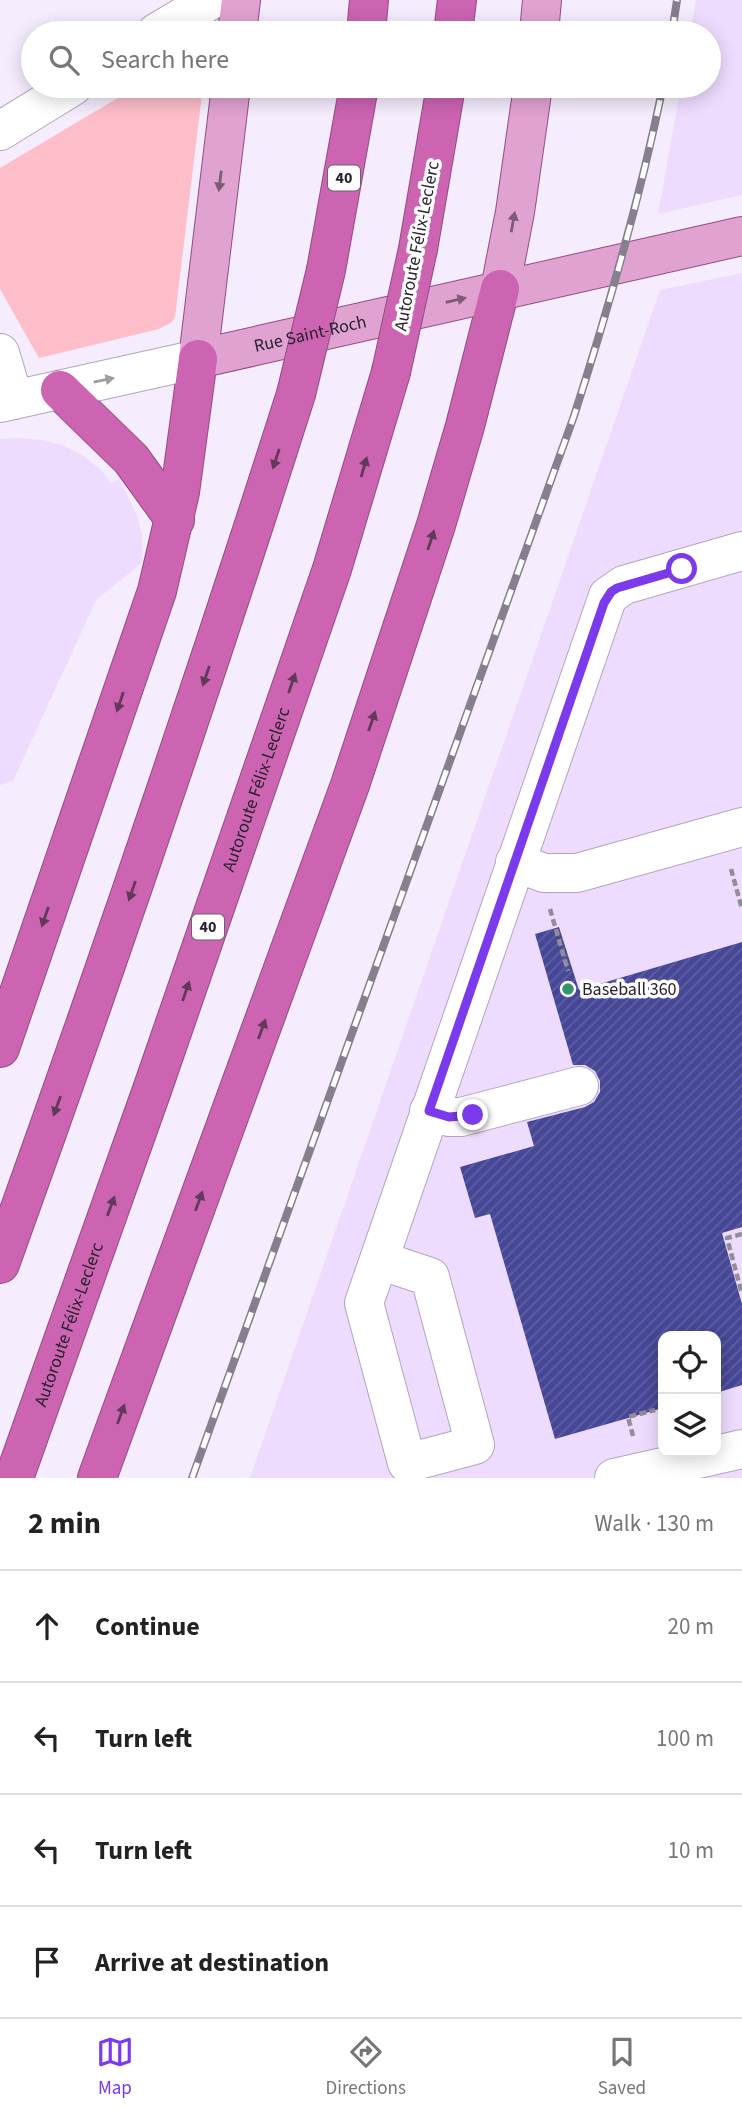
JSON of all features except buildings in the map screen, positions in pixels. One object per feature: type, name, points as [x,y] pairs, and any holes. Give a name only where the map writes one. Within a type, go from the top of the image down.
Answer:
[{"type":"highway","points":[[367,21],[369,0]]},
{"type":"highway","points":[[454,21],[457,0]]},
{"type":"highway","name":"40","points":[[0,1264],[182,746],[262,507],[296,394],[326,270],[357,98]]},
{"type":"highway","name":"Autoroute Félix-Leclerc","points":[[14,1478],[324,593],[391,372],[418,250],[444,98]]},
{"type":"highway","points":[[97,1478],[373,718],[436,525],[500,289]]},
{"type":"highway","points":[[0,1048],[149,619],[174,520],[198,359]]},
{"type":"highway","points":[[60,390],[131,459],[174,520]]},
{"type":"main road","points":[[238,21],[241,0]]},
{"type":"main road","points":[[540,21],[542,0]]},
{"type":"main road","points":[[198,359],[230,98]]},
{"type":"main road","points":[[500,289],[515,212],[531,98]]},
{"type":"main road","name":"Rue Saint-Roch","points":[[198,359],[742,236]]},
{"type":"street","points":[[176,21],[211,0]]},
{"type":"street","points":[[0,131],[54,98]]},
{"type":"street","points":[[0,353],[7,401]]},
{"type":"street","name":"Rue Saint-Roch","points":[[7,401],[198,359]]},
{"type":"street","points":[[379,1260],[430,1277],[475,1445],[407,1463],[364,1303],[608,596],[624,585],[742,551]]},
{"type":"street","points":[[515,862],[544,873],[577,873],[735,843]]},
{"type":"street","points":[[429,1111],[449,1117],[461,1117],[579,1086]]},
{"type":"street","points":[[626,1477],[742,1449]]},
{"type":"path","points":[[735,843],[742,909]]},
{"type":"path","points":[[550,909],[568,971]]},
{"type":"path","points":[[742,1234],[727,1238],[742,1295]]},
{"type":"path","points":[[632,1431],[628,1417],[656,1410]]},
{"type":"shaded area","points":[[696,0],[742,0],[742,195],[658,214],[679,98],[721,98],[721,21],[692,21]]},
{"type":"shaded area","points":[[118,98],[202,98],[175,317],[172,322],[159,329],[39,358],[0,289],[0,168]]},
{"type":"shaded area","points":[[742,273],[742,1478],[250,1478],[660,290]]},
{"type":"shaded area","points":[[20,438],[62,445],[82,455],[100,469],[111,483],[119,479],[137,515],[142,536],[142,561],[96,600],[13,781],[0,785],[0,439]]},
{"type":"railway","points":[[674,21],[677,0]]},
{"type":"railway","points":[[192,1478],[574,416],[623,252],[660,98]]},
{"type":"place","name":"Baseball 360","points":[[568,989]]},
{"type":"route","points":[[473,1115],[449,1117],[429,1111],[604,603],[617,588],[682,569]]}]
